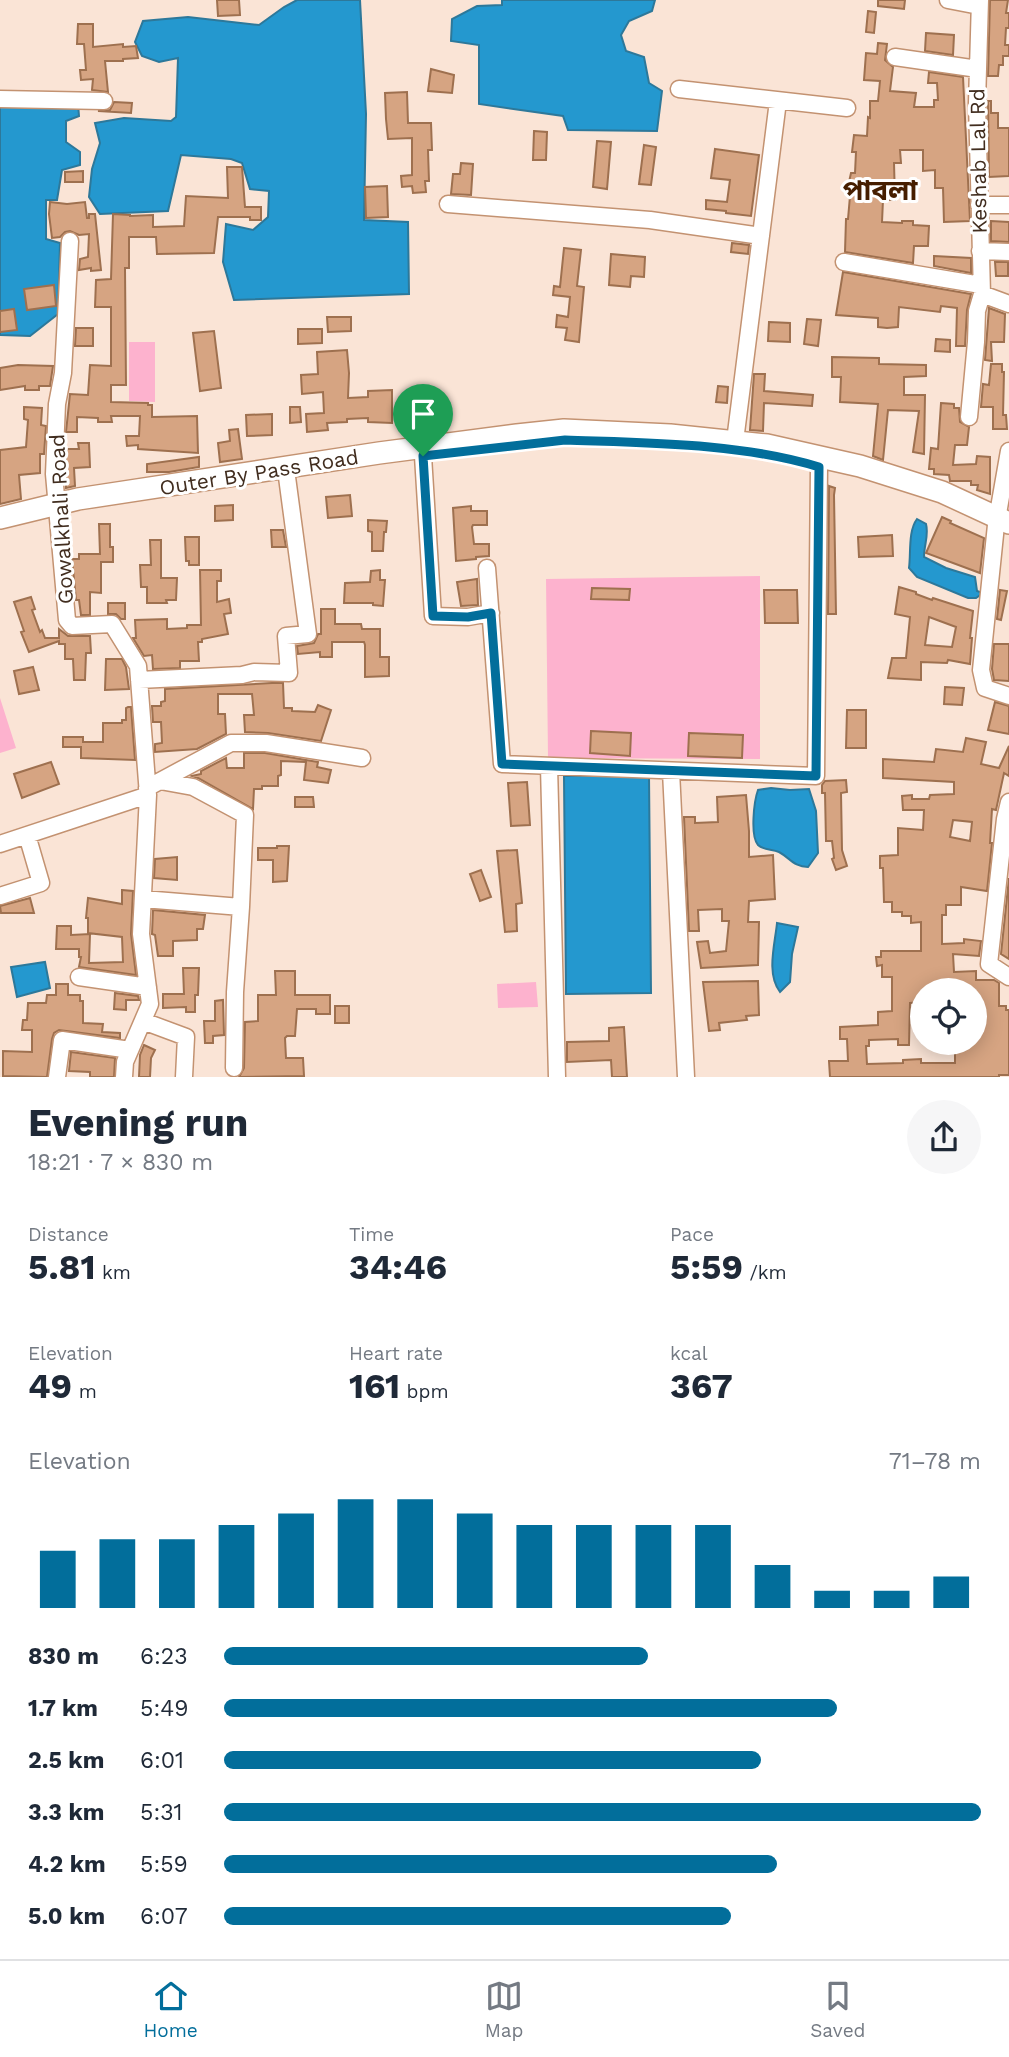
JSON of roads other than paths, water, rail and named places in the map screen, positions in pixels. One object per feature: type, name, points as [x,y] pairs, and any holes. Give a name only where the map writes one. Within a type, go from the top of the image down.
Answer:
[{"type":"main road","name":"Outer By Pass Road","points":[[0,528],[57,510],[78,499],[379,453],[564,430],[670,435],[767,445],[860,466],[942,492],[1003,524]]},
{"type":"main road","name":"Outer By Pass Road","points":[[0,517],[81,509],[423,456],[565,440],[671,444],[766,456],[862,477],[939,500],[1003,524]]},
{"type":"street","points":[[948,0],[980,3]]},
{"type":"street","name":"Keshab Lal Rd","points":[[969,417],[977,311],[982,289],[976,103],[980,3]]},
{"type":"street","points":[[895,57],[978,69]]},
{"type":"street","points":[[679,89],[846,108]]},
{"type":"street","points":[[0,99],[104,101]]},
{"type":"street","points":[[735,441],[778,100]]},
{"type":"street","points":[[448,204],[650,220],[761,236]]},
{"type":"street","points":[[979,205],[1009,205]]},
{"type":"street","name":"Gowalkhali Road","points":[[70,241],[54,474],[67,620],[72,626],[112,624],[138,666],[152,788],[141,934],[150,1004],[125,1062],[124,1077]]},
{"type":"street","points":[[980,251],[1009,252]]},
{"type":"street","points":[[844,262],[982,289],[1009,304]]},
{"type":"street","points":[[1009,451],[1003,524],[981,670],[985,688],[1009,696]]},
{"type":"street","points":[[423,456],[433,616],[468,617],[491,613]]},
{"type":"street","points":[[487,568],[502,764],[816,776],[819,467]]},
{"type":"street","points":[[139,680],[242,675],[254,672],[289,673],[286,636],[309,634],[287,477]]},
{"type":"street","points":[[0,844],[152,788],[231,743],[266,743],[362,758]]},
{"type":"street","points":[[549,766],[557,1077]]},
{"type":"street","points":[[671,771],[685,1077]]},
{"type":"street","points":[[152,788],[193,787],[245,815],[235,992],[234,1068]]},
{"type":"street","points":[[1009,802],[1004,819],[989,964],[1009,976]]},
{"type":"street","points":[[0,896],[41,883],[27,835]]},
{"type":"street","points":[[143,899],[240,907]]},
{"type":"street","points":[[79,977],[148,987]]},
{"type":"street","points":[[143,1021],[187,1037],[184,1077]]},
{"type":"street","points":[[57,1077],[62,1040],[130,1050]]},
{"type":"water","points":[[297,0],[360,0],[366,114],[364,220],[408,222],[409,294],[234,300],[223,262],[226,224],[253,230],[268,217],[269,191],[250,189],[242,163],[231,159],[181,155],[168,211],[100,214],[89,197],[92,169],[100,143],[95,123],[124,118],[171,121],[176,117],[178,58],[159,62],[142,56],[135,42],[143,21],[188,17],[259,25]]},
{"type":"water","points":[[502,0],[655,0],[652,11],[629,21],[621,35],[626,51],[644,57],[649,83],[662,91],[657,131],[568,130],[563,116],[479,104],[479,45],[451,41],[452,19],[477,6],[502,5]]},
{"type":"water","points":[[0,101],[78,104],[79,116],[66,121],[66,142],[80,152],[80,165],[62,170],[57,200],[46,200],[46,239],[60,243],[58,314],[30,336],[0,335]]},
{"type":"water","points":[[917,519],[926,524],[927,528],[924,557],[946,568],[975,577],[977,591],[983,593],[976,598],[968,598],[917,577],[909,568],[911,536]]},
{"type":"water","points":[[649,775],[651,993],[566,994],[564,776]]},
{"type":"water","points":[[809,789],[816,811],[818,853],[808,867],[796,864],[779,852],[760,847],[756,841],[754,818],[758,790]]},
{"type":"water","points":[[777,923],[798,927],[790,982],[780,992],[772,968]]},
{"type":"water","points":[[45,962],[50,988],[17,997],[11,967]]},
{"type":"district","name":"পাবলা","points":[[880,190]]}]
